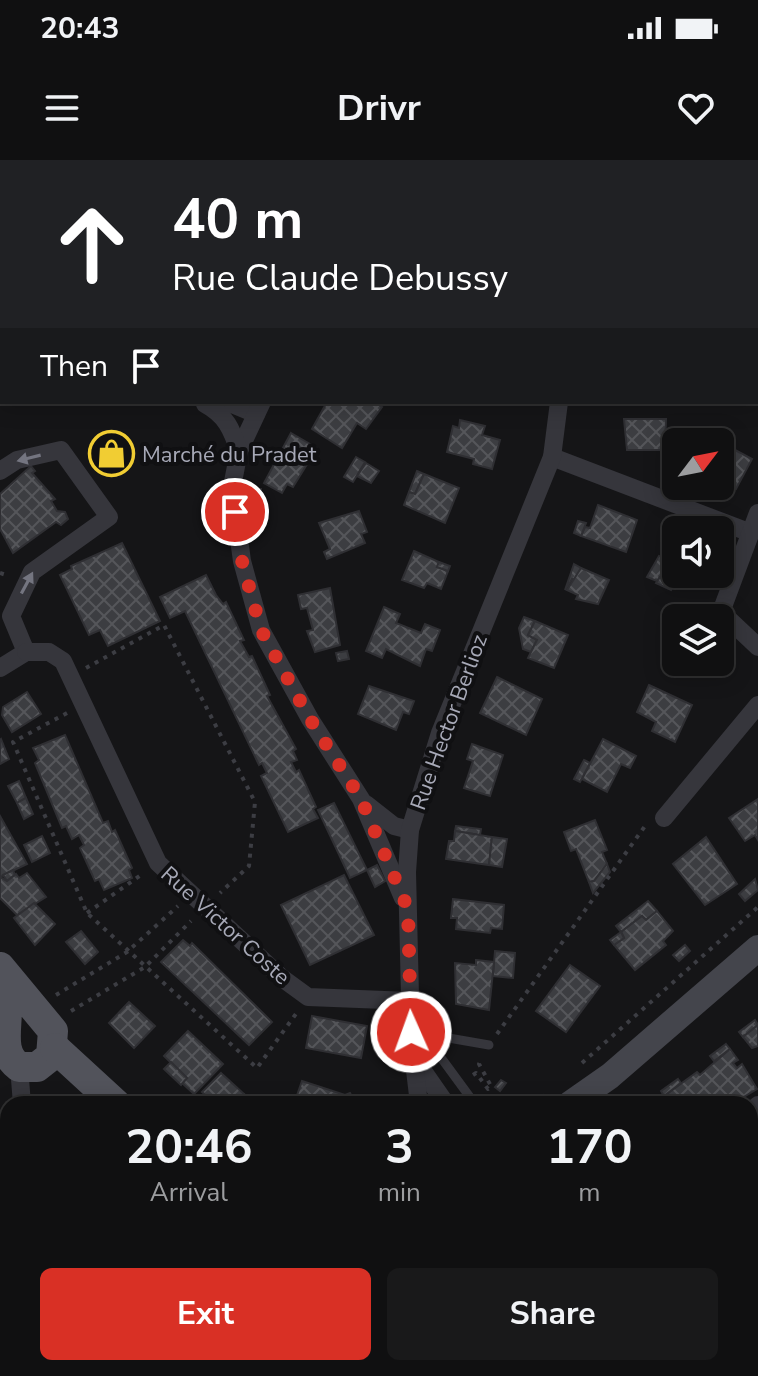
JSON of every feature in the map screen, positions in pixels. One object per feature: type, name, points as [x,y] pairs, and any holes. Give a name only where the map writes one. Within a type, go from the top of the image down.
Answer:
[{"type":"main road","points":[[0,967],[53,1011]]},
{"type":"main road","points":[[0,976],[7,1008],[7,1056]]},
{"type":"main road","points":[[7,1056],[29,1069],[45,1063],[55,1048],[53,1011]]},
{"type":"main road","points":[[7,1056],[16,1018],[53,1011]]},
{"type":"main road","points":[[55,1048],[107,1096]]},
{"type":"street","points":[[205,404],[219,411],[229,423],[239,451]]},
{"type":"street","points":[[238,404],[259,408],[239,451],[232,487],[242,561],[261,630],[310,719],[361,799],[408,909]]},
{"type":"street","name":"Rue Hector Berlioz","points":[[418,1096],[410,1001],[410,830],[440,733],[552,457],[559,404]]},
{"type":"street","points":[[0,471],[17,460],[61,450],[109,517],[32,572],[11,616],[26,652],[0,668]]},
{"type":"street","points":[[552,457],[751,533]]},
{"type":"street","points":[[758,513],[721,612],[758,647]]},
{"type":"street","name":"Rue Victor Coste","points":[[26,652],[49,652],[63,661],[158,863],[282,978],[308,997],[410,1001]]},
{"type":"street","points":[[664,818],[758,705]]},
{"type":"street","points":[[361,799],[378,815],[410,830]]},
{"type":"street","points":[[595,1096],[610,1076],[758,948]]},
{"type":"street","points":[[7,1056],[20,1096]]},
{"type":"street","name":"Rue Hector Berlioz","points":[[413,1056],[440,1096]]},
{"type":"street","points":[[563,1095],[610,1076]]},
{"type":"lane","points":[[411,1032],[489,1045]]},
{"type":"lane","points":[[411,1032],[449,1068],[469,1096]]},
{"type":"path","points":[[0,573],[9,576]]},
{"type":"path","points":[[53,1011],[127,952],[249,866],[255,802],[164,625],[70,676]]},
{"type":"path","points":[[83,705],[13,742],[87,913],[257,1068],[308,997]]},
{"type":"path","points":[[484,1095],[472,1076],[476,1073],[488,1089],[491,1086],[479,1064],[489,1045],[650,819],[664,818]]},
{"type":"path","points":[[87,913],[158,863]]},
{"type":"path","points":[[53,1011],[145,967],[199,900]]},
{"type":"path","points":[[579,1065],[758,907]]},
{"type":"building","points":[[326,404],[377,404],[382,407],[366,429],[357,423],[342,448],[312,429]]},
{"type":"building","points":[[624,419],[666,419],[666,428],[662,428],[662,450],[627,450]]},
{"type":"building","points":[[460,420],[485,426],[482,435],[500,440],[492,469],[473,464],[474,459],[447,452],[453,426],[459,428]]},
{"type":"building","points":[[291,433],[317,448],[293,487],[287,484],[282,493],[264,483]]},
{"type":"building","points":[[734,449],[752,459],[734,488]]},
{"type":"building","points":[[356,457],[365,462],[353,482],[344,477]]},
{"type":"building","points":[[366,463],[379,471],[371,483],[357,476]]},
{"type":"building","points":[[31,466],[35,471],[32,473],[55,499],[51,501],[57,511],[65,512],[68,519],[61,525],[56,522],[13,553],[0,529],[0,494]]},
{"type":"building","points":[[417,471],[424,474],[415,494],[409,492]]},
{"type":"building","points":[[424,474],[459,488],[445,523],[404,505],[409,492],[415,494]]},
{"type":"building","points":[[251,489],[261,489],[262,514],[251,515]]},
{"type":"building","points":[[598,505],[637,520],[626,552],[581,536],[585,527],[590,528]]},
{"type":"building","points":[[359,511],[367,532],[361,534],[365,543],[327,559],[324,552],[330,549],[319,523]]},
{"type":"building","points":[[578,521],[586,523],[581,536],[574,533]]},
{"type":"building","points":[[122,543],[160,621],[108,646],[100,630],[89,635],[60,575],[72,569],[71,566]]},
{"type":"building","points":[[414,551],[439,562],[437,567],[448,571],[441,589],[427,583],[424,588],[402,580]]},
{"type":"building","points":[[659,556],[662,557],[662,578],[657,581],[647,577]]},
{"type":"building","points":[[439,562],[450,566],[448,571],[437,567]]},
{"type":"building","points":[[574,564],[581,568],[576,580],[572,579],[565,590]]},
{"type":"building","points":[[581,568],[609,580],[598,604],[576,599],[578,595],[567,590]]},
{"type":"building","points":[[206,575],[216,595],[223,604],[226,602],[244,640],[240,641],[249,657],[252,656],[270,695],[267,696],[296,749],[293,751],[297,760],[291,762],[296,772],[299,770],[316,807],[313,809],[318,818],[288,832],[261,776],[267,773],[262,763],[259,765],[185,611],[170,618],[160,597]]},
{"type":"building","points":[[330,588],[340,645],[315,652],[307,631],[313,630],[307,608],[301,609],[298,595]]},
{"type":"building","points":[[384,607],[400,614],[396,623],[421,633],[425,624],[440,630],[432,651],[426,649],[420,666],[386,649],[382,658],[366,651]]},
{"type":"building","points":[[524,617],[535,621],[528,635],[537,640],[531,652],[523,649],[519,628]]},
{"type":"building","points":[[535,621],[568,635],[554,668],[528,658],[537,640],[528,635]]},
{"type":"building","points":[[347,651],[349,659],[338,661],[336,653]]},
{"type":"building","points":[[497,677],[542,699],[526,735],[480,713]]},
{"type":"building","points":[[649,685],[692,705],[675,742],[652,731],[656,722],[637,712]]},
{"type":"building","points":[[369,686],[414,701],[409,714],[403,712],[396,730],[358,714]]},
{"type":"building","points":[[27,692],[41,714],[12,732],[2,715],[3,707]]},
{"type":"building","points":[[65,735],[103,823],[108,821],[112,832],[115,830],[132,868],[129,870],[132,878],[104,890],[99,879],[95,881],[80,848],[84,845],[79,835],[72,839],[66,826],[62,828],[35,763],[39,760],[33,748]]},
{"type":"building","points":[[603,739],[636,756],[630,768],[621,764],[607,792],[582,779]]},
{"type":"building","points":[[0,740],[9,759],[0,764]]},
{"type":"building","points":[[472,744],[503,755],[490,796],[464,788],[473,761],[467,759]]},
{"type":"building","points":[[584,760],[590,763],[580,782],[574,779]]},
{"type":"building","points":[[19,781],[26,798],[17,803],[8,786]]},
{"type":"building","points":[[26,798],[33,814],[24,819],[17,803]]},
{"type":"building","points":[[758,799],[758,840],[755,835],[745,841],[729,818]]},
{"type":"building","points":[[334,803],[367,870],[350,878],[318,810]]},
{"type":"building","points":[[0,816],[27,864],[0,877]]},
{"type":"building","points":[[595,820],[607,850],[602,852],[607,864],[594,881],[589,882],[576,849],[571,851],[564,832]]},
{"type":"building","points":[[456,826],[481,829],[480,835],[455,831]]},
{"type":"building","points":[[455,831],[492,837],[489,865],[446,859],[449,841],[454,841]]},
{"type":"building","points":[[42,836],[50,853],[32,862],[24,845]]},
{"type":"building","points":[[492,837],[507,839],[502,867],[489,865]]},
{"type":"building","points":[[706,837],[737,884],[705,905],[673,864]]},
{"type":"building","points":[[607,864],[610,872],[593,893],[589,882],[594,881]]},
{"type":"building","points":[[377,865],[385,881],[375,887],[367,870]]},
{"type":"building","points":[[13,870],[15,875],[7,881],[3,875]]},
{"type":"building","points":[[27,873],[46,897],[17,915],[0,898],[0,877],[7,881],[16,874],[19,878]]},
{"type":"building","points":[[344,875],[374,935],[310,965],[281,905]]},
{"type":"building","points":[[755,879],[758,890],[745,901],[739,894]]},
{"type":"building","points":[[453,899],[504,905],[502,929],[491,928],[490,933],[456,929],[457,918],[451,918]]},
{"type":"building","points":[[648,901],[657,911],[646,920],[642,916],[621,932],[616,926]]},
{"type":"building","points":[[34,903],[55,924],[35,945],[14,918]]},
{"type":"building","points":[[657,911],[673,931],[663,941],[666,945],[635,970],[614,945],[624,938],[621,932],[642,916],[646,920]]},
{"type":"building","points":[[81,931],[98,952],[85,964],[66,942]]},
{"type":"building","points":[[621,932],[624,938],[614,945],[610,940]]},
{"type":"building","points":[[183,940],[190,946],[192,943],[272,1022],[249,1045],[161,962]]},
{"type":"building","points":[[685,945],[690,951],[679,961],[673,955]]},
{"type":"building","points":[[495,951],[515,953],[513,978],[493,976]]},
{"type":"building","points":[[476,960],[494,962],[489,1010],[456,1004],[455,963],[476,965]]},
{"type":"building","points":[[570,965],[600,986],[566,1032],[536,1011]]},
{"type":"building","points":[[129,1002],[155,1026],[134,1048],[109,1023]]},
{"type":"building","points":[[312,1016],[367,1026],[361,1058],[306,1048]]},
{"type":"building","points":[[755,1020],[758,1025],[743,1037],[739,1032]]},
{"type":"building","points":[[758,1025],[758,1046],[752,1048],[743,1037]]},
{"type":"building","points":[[188,1031],[223,1064],[194,1094],[182,1083],[187,1078],[164,1056]]},
{"type":"building","points":[[726,1044],[730,1049],[714,1061],[710,1056]]},
{"type":"building","points":[[730,1049],[738,1060],[733,1063],[737,1068],[742,1064],[757,1089],[745,1096],[664,1096],[697,1072],[700,1075]]},
{"type":"building","points":[[171,1062],[187,1078],[181,1085],[164,1069]]},
{"type":"building","points":[[221,1073],[244,1094],[206,1096],[202,1092]]},
{"type":"building","points":[[678,1079],[681,1083],[664,1096],[661,1091]]},
{"type":"building","points":[[501,1080],[506,1083],[500,1091],[495,1087]]},
{"type":"building","points":[[302,1081],[352,1096],[297,1096]]},
{"type":"place","name":"Marché du Pradet","points":[[111,454]]},
{"type":"route","points":[[235,512],[242,561],[261,630],[310,719],[361,799],[408,909],[411,1032]]}]
